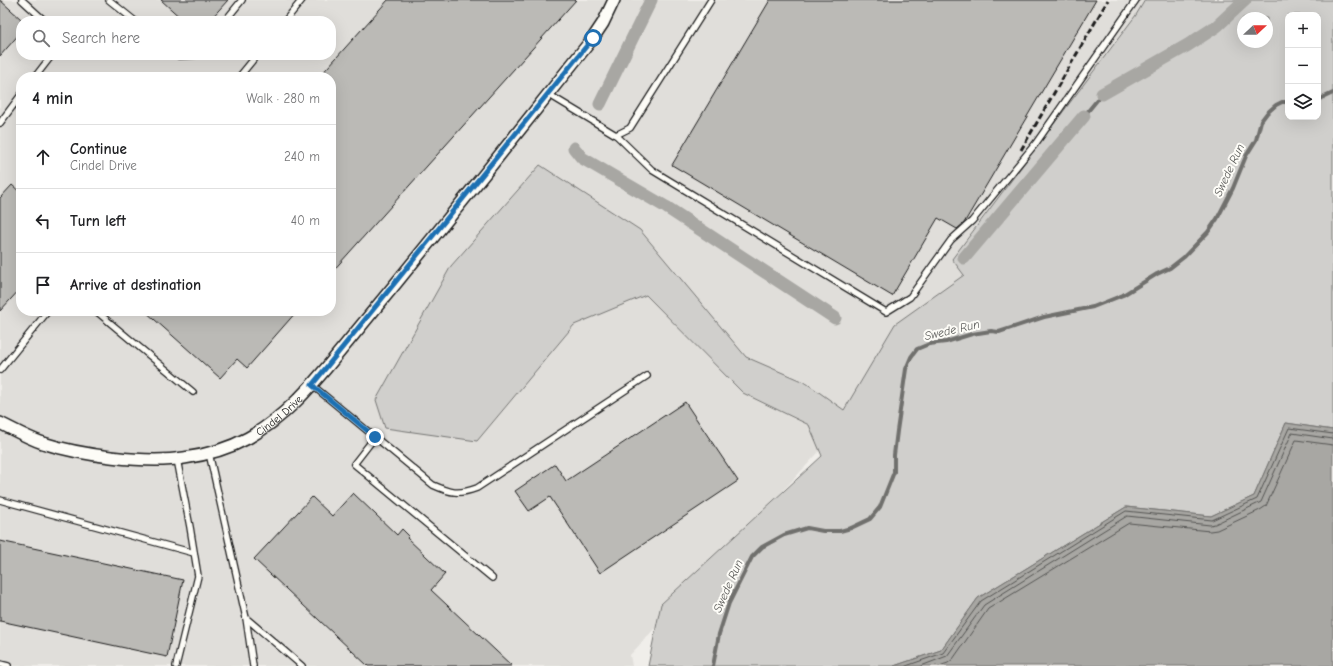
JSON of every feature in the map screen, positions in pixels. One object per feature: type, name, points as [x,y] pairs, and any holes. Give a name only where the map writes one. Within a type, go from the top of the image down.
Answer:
[{"type":"street","name":"Cindel Drive","points":[[0,422],[21,434],[42,443],[65,449],[112,457],[137,459],[176,459],[209,453],[226,448],[246,439],[266,427],[284,413],[312,385],[593,38],[603,23],[614,0]]},
{"type":"lane","points":[[22,0],[40,16]]},
{"type":"lane","points":[[108,0],[129,16]]},
{"type":"lane","points":[[229,16],[242,0]]},
{"type":"lane","points":[[288,16],[302,0]]},
{"type":"lane","points":[[616,135],[630,128],[711,0]]},
{"type":"lane","points":[[548,94],[616,135],[652,170],[886,312],[910,297],[951,240],[972,221],[1036,142],[1136,0]]},
{"type":"lane","points":[[39,72],[48,60]]},
{"type":"lane","points":[[243,72],[253,60]]},
{"type":"lane","points":[[0,123],[16,102]]},
{"type":"lane","points":[[0,370],[44,316]]},
{"type":"lane","points":[[102,316],[193,392]]},
{"type":"lane","points":[[312,385],[433,485],[448,492],[465,492],[477,488],[647,376]]},
{"type":"lane","points":[[375,437],[354,464],[492,578]]},
{"type":"lane","points":[[209,453],[246,618],[253,666]]},
{"type":"lane","points":[[176,459],[198,576],[176,666]]},
{"type":"lane","points":[[0,500],[194,553]]},
{"type":"lane","points":[[246,618],[302,666]]},
{"type":"lane","points":[[0,664],[8,666]]},
{"type":"shaded area","points":[[0,0],[1279,0],[1255,12],[1237,12],[1237,24],[1039,205],[817,454],[630,655],[632,666],[0,666]]},
{"type":"shaded area","points":[[1145,0],[1333,0],[1333,430],[1286,423],[1254,496],[1211,516],[1126,507],[978,598],[941,650],[894,666],[648,666],[661,604],[822,456],[809,425],[743,393],[646,295],[574,325],[477,441],[385,428],[376,400],[451,266],[540,165],[640,230],[746,357],[806,383],[844,410],[895,324],[964,275],[952,259],[1136,15]]},
{"type":"water","points":[[1286,423],[1333,430],[1333,666],[894,666],[941,650],[978,598],[1126,507],[1211,516],[1254,496]]},
{"type":"building","points":[[0,0],[18,16],[16,16],[16,38],[0,56]]},
{"type":"building","points":[[161,0],[228,0],[214,16],[179,16]]},
{"type":"building","points":[[388,0],[576,0],[336,267],[336,72],[323,72],[334,60],[336,60],[336,58]]},
{"type":"building","points":[[770,0],[1096,0],[964,223],[957,229],[938,218],[892,296],[672,165]]},
{"type":"building","points":[[12,185],[16,189],[16,293],[0,311],[0,198]]},
{"type":"building","points":[[151,316],[293,316],[247,368],[237,359],[220,378]]},
{"type":"building","points":[[685,402],[738,481],[600,573],[550,497],[529,511],[515,491],[555,464],[566,481]]},
{"type":"building","points":[[353,493],[397,535],[402,529],[409,536],[407,538],[445,574],[431,590],[512,666],[368,666],[254,559],[312,497],[332,516]]},
{"type":"building","points":[[0,541],[183,580],[167,657],[0,621]]},
{"type":"waterway","points":[[600,104],[651,0]]},
{"type":"waterway","points":[[1102,94],[1188,45],[1217,26],[1245,0]]},
{"type":"waterway","name":"Swede Run","points":[[1321,99],[1333,93]]},
{"type":"waterway","points":[[1084,116],[1102,94]]},
{"type":"waterway","name":"Swede Run","points":[[713,666],[719,634],[729,603],[752,557],[762,547],[784,535],[807,528],[823,531],[840,531],[851,528],[870,519],[880,507],[894,472],[894,455],[906,369],[911,357],[917,349],[929,344],[946,342],[972,334],[991,331],[999,332],[1044,317],[1093,307],[1123,295],[1157,274],[1170,268],[1184,257],[1208,232],[1217,219],[1233,188],[1246,156],[1256,140],[1261,121],[1276,105],[1285,102]]},
{"type":"waterway","points":[[964,258],[1084,116]]},
{"type":"waterway","points":[[574,148],[582,158],[666,207],[835,318]]},
{"type":"railway","points":[[1021,150],[1108,0]]},
{"type":"route","points":[[375,437],[312,385],[593,38]]}]
